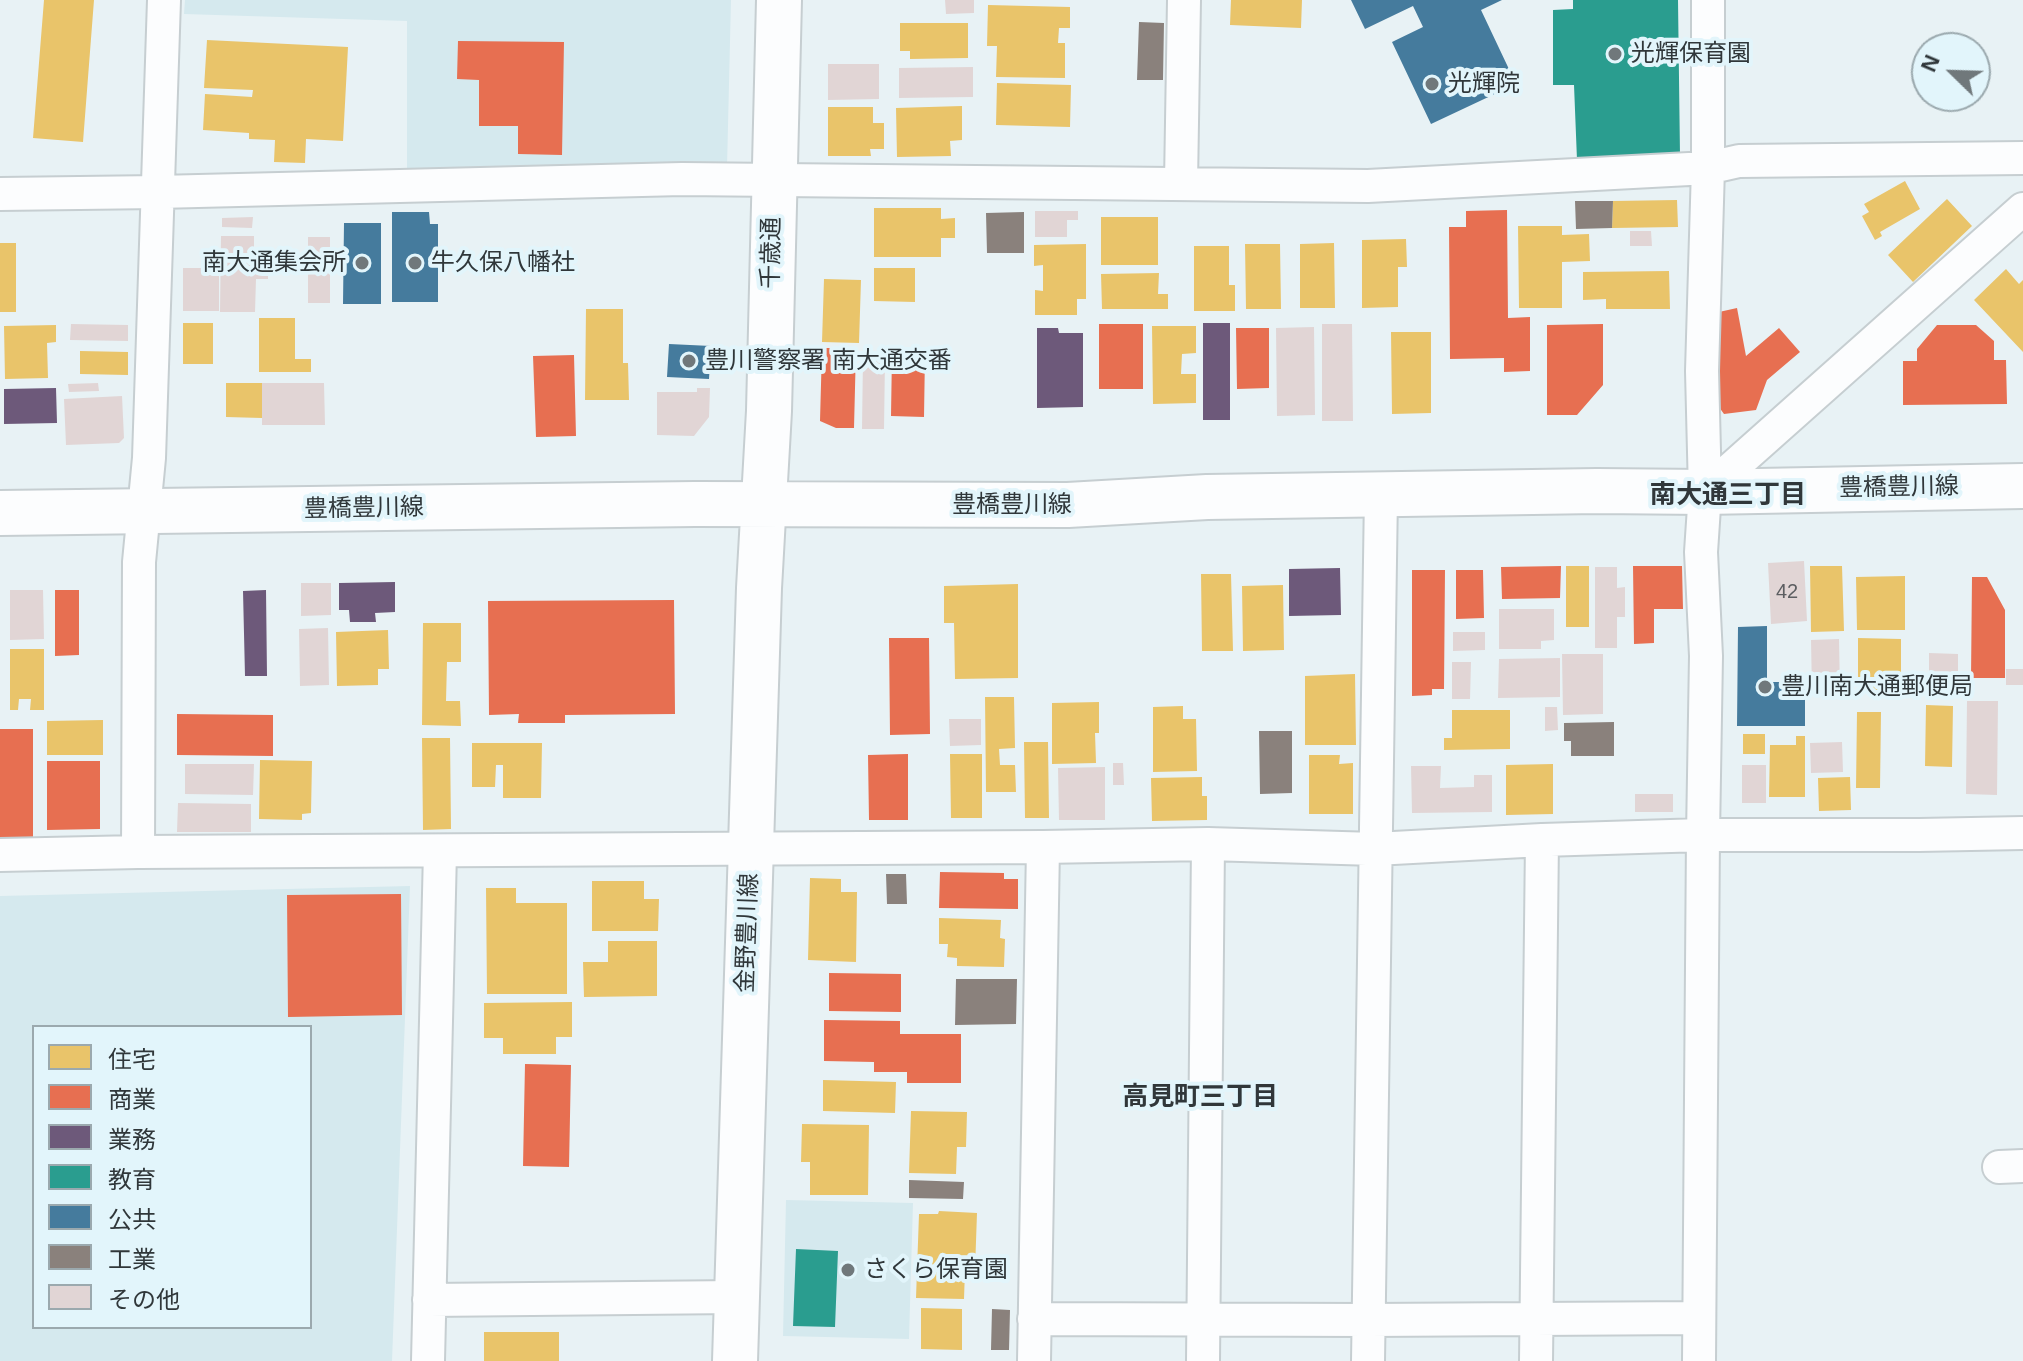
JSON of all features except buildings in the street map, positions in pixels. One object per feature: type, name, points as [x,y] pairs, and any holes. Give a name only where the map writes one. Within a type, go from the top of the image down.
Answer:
[{"type":"main road","name":"千歳通","points":[[763,505],[769,411],[779,0]]},
{"type":"main road","name":"豊橋豊川線","points":[[0,513],[1068,505],[1207,497],[2023,486]]},
{"type":"main road","name":"金野豊川線","points":[[735,1361],[763,505]]},
{"type":"street","points":[[138,852],[139,562],[149,458],[164,0]]},
{"type":"street","points":[[1181,183],[1184,0]]},
{"type":"street","points":[[1699,1361],[1706,656],[1701,552],[1705,492],[1702,371],[1708,168],[1708,0]]},
{"type":"street","points":[[0,194],[682,179],[1368,186],[1708,168],[1739,161],[2023,158]]},
{"type":"street","points":[[1705,492],[2023,209]]},
{"type":"street","points":[[1368,1361],[1381,494]]},
{"type":"street","points":[[0,855],[1208,844],[1375,849],[1703,835],[2023,833]]},
{"type":"street","points":[[1536,1361],[1542,840]]},
{"type":"street","points":[[1203,1361],[1208,844]]},
{"type":"street","points":[[1034,1361],[1043,847]]},
{"type":"street","points":[[428,1361],[440,851]]},
{"type":"street","points":[[429,1300],[737,1297]]},
{"type":"street","points":[[1034,1319],[1699,1318]]},
{"type":"shaded area","points":[[185,0],[731,0],[727,168],[407,170],[407,21],[184,14]]},
{"type":"shaded area","points":[[410,886],[392,1361],[0,1361],[0,896]]},
{"type":"shaded area","name":"さくら保育園","points":[[786,1200],[913,1203],[909,1339],[783,1336]]},
{"type":"place","name":"光輝保育園","points":[[1615,54]]},
{"type":"place","name":"光輝院","points":[[1432,84]]},
{"type":"place","name":"南大通集会所","points":[[362,263]]},
{"type":"place","name":"牛久保八幡社","points":[[415,263]]},
{"type":"place","name":"豊川警察署 南大通交番","points":[[689,361]]},
{"type":"place","name":"豊川南大通郵便局","points":[[1765,687]]},
{"type":"place","name":"さくら保育園","points":[[848,1270]]},
{"type":"district","name":"南大通三丁目","points":[[1728,496]]},
{"type":"district","name":"高見町三丁目","points":[[1200,1098]]}]
